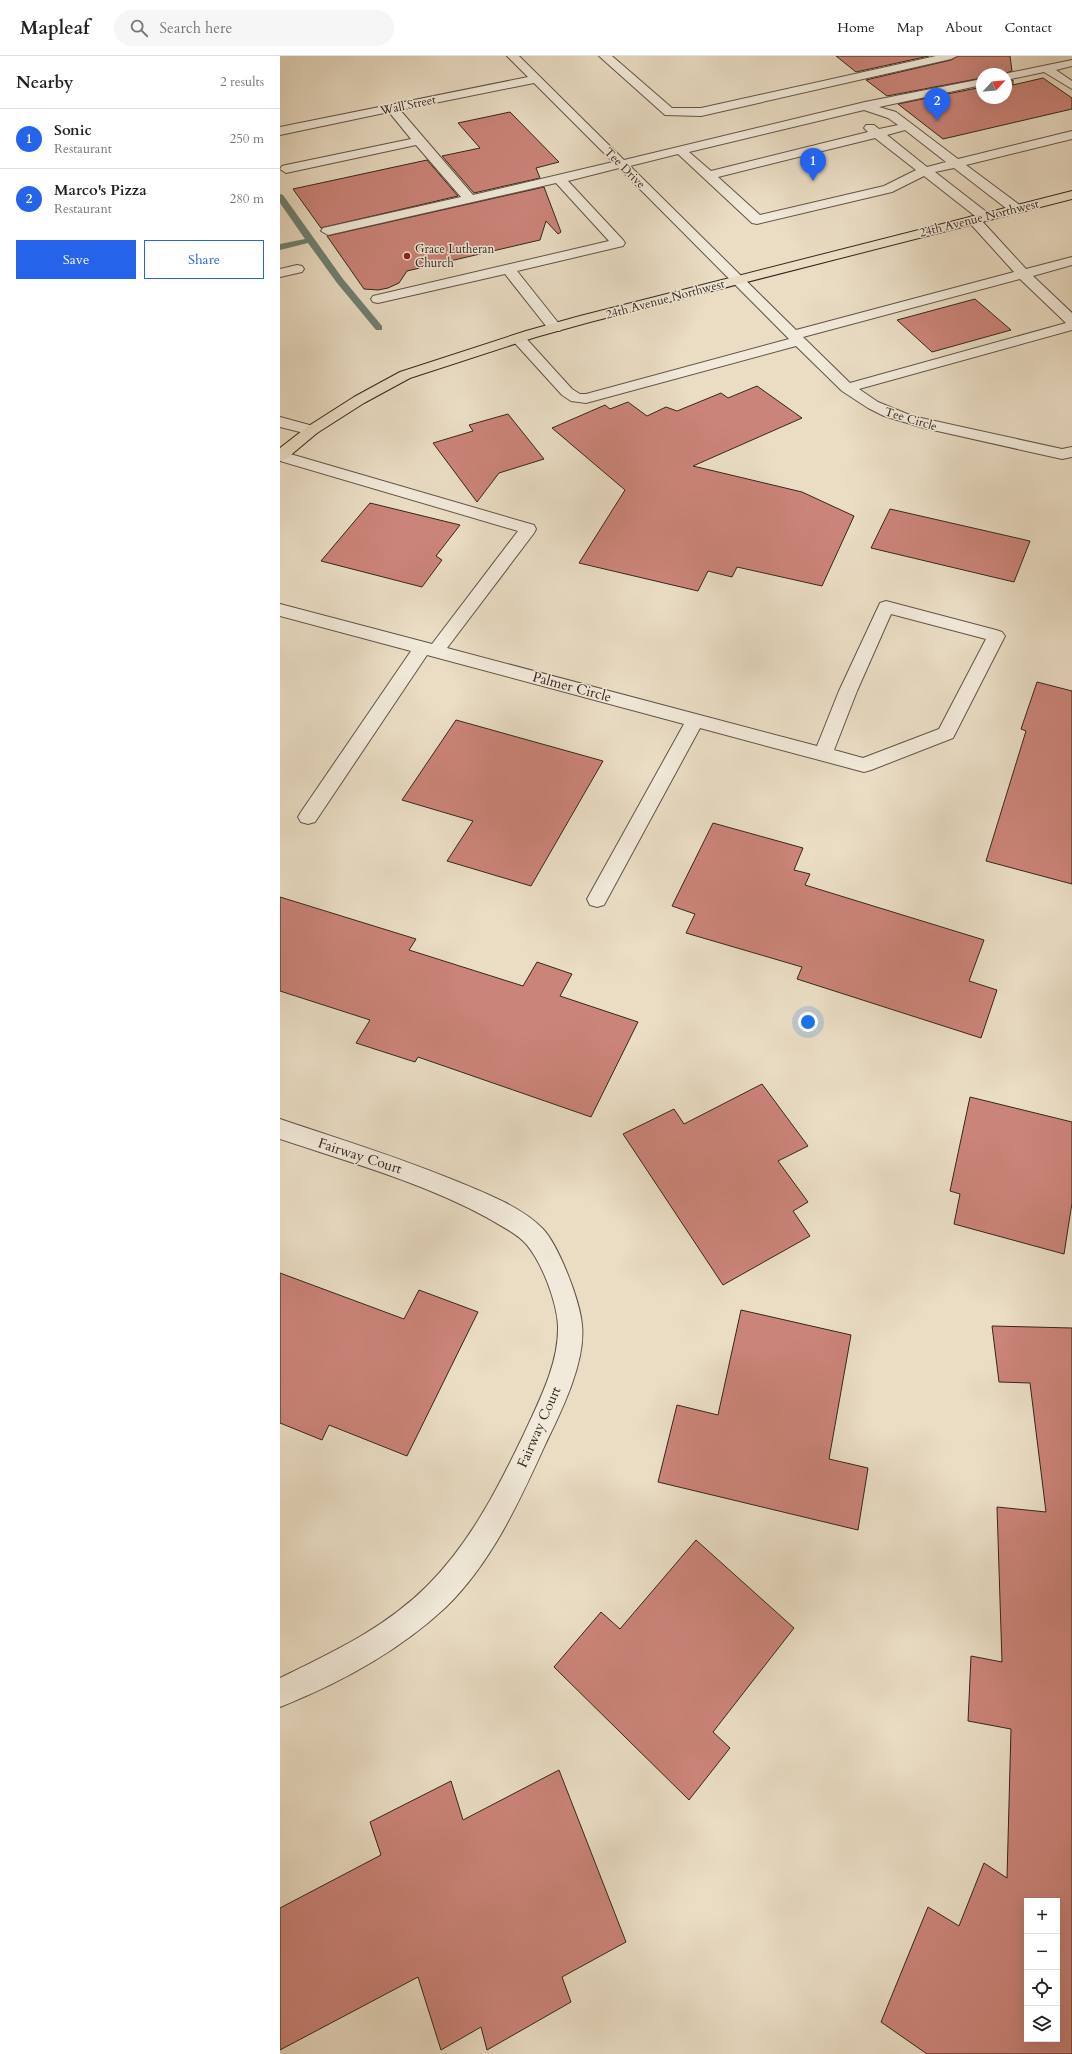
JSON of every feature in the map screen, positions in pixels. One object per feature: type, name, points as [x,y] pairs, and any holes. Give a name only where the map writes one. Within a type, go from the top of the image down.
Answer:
[{"type":"main road","name":"24th Avenue Northwest","points":[[280,456],[312,430],[359,400],[405,375],[518,338],[555,328],[1072,195]]},
{"type":"street","name":"Tee Drive","points":[[513,56],[737,280]]},
{"type":"street","points":[[605,56],[668,112],[701,112],[951,56]]},
{"type":"street","points":[[1012,76],[1072,63]]},
{"type":"street","points":[[1047,69],[1072,86]]},
{"type":"street","name":"Wall Street","points":[[280,131],[536,78]]},
{"type":"street","points":[[831,83],[842,90]]},
{"type":"street","points":[[328,231],[559,179],[865,106],[976,83]]},
{"type":"street","points":[[854,98],[865,106],[892,115],[1016,209]]},
{"type":"street","points":[[865,106],[864,124],[925,171],[979,219],[1023,274],[1072,321]]},
{"type":"street","points":[[392,108],[470,199]]},
{"type":"street","points":[[708,176],[879,135],[908,126]]},
{"type":"street","points":[[680,150],[757,220],[888,189],[925,171],[1072,135]]},
{"type":"street","points":[[286,169],[420,141]]},
{"type":"street","points":[[378,299],[618,243],[559,179]]},
{"type":"street","points":[[518,338],[567,392],[576,398],[586,399],[795,338],[1023,274],[1072,262]]},
{"type":"street","points":[[280,273],[297,269]]},
{"type":"street","points":[[508,269],[555,328]]},
{"type":"street","name":"Tee Circle","points":[[737,280],[858,398],[893,416],[1067,453]]},
{"type":"street","points":[[847,388],[1072,326]]},
{"type":"street","points":[[280,422],[312,430]]},
{"type":"street","points":[[280,456],[528,529],[430,649],[308,817]]},
{"type":"street","name":"Palmer Circle","points":[[280,610],[864,765],[946,732],[996,636],[886,607],[848,691],[823,754]]},
{"type":"street","points":[[597,899],[695,720]]},
{"type":"street","name":"Fairway Court","points":[[280,1129],[408,1172],[474,1199],[511,1219],[535,1237],[549,1261],[562,1292],[570,1326],[566,1359],[556,1394],[505,1502],[471,1557],[437,1596],[391,1635],[347,1660],[280,1692]]},
{"type":"building","points":[[836,56],[929,56],[856,72]]},
{"type":"building","points":[[958,56],[1010,56],[1012,68],[976,68],[976,79],[887,96],[866,80],[951,60]]},
{"type":"building","points":[[1043,78],[1072,98],[1072,109],[943,139],[898,104],[976,88],[976,104],[1012,104],[1013,80],[1013,85]]},
{"type":"building","points":[[510,112],[559,162],[536,168],[540,178],[474,193],[442,156],[480,148],[458,123]]},
{"type":"building","points":[[427,160],[458,196],[321,228],[293,189]]},
{"type":"building","name":"Grace Lutheran Church","points":[[544,187],[561,232],[558,234],[546,221],[540,240],[407,271],[399,283],[388,288],[378,290],[364,289],[327,236]]},
{"type":"building","points":[[975,299],[1011,330],[932,352],[897,320]]},
{"type":"building","points":[[757,386],[802,418],[693,466],[802,492],[854,516],[822,586],[737,567],[732,577],[708,571],[698,591],[579,563],[625,490],[552,428],[605,405],[610,409],[628,402],[647,416],[666,407],[677,411],[721,393],[728,398]]},
{"type":"building","points":[[508,414],[544,459],[499,473],[477,502],[433,443],[473,431],[469,425]]},
{"type":"building","points":[[370,503],[460,525],[436,556],[442,560],[422,587],[321,561]]},
{"type":"building","points":[[890,509],[1030,541],[1014,582],[871,548]]},
{"type":"building","points":[[1037,682],[1072,691],[1072,884],[986,861],[1026,731],[1021,729]]},
{"type":"building","points":[[456,720],[603,761],[531,886],[447,861],[473,821],[402,800]]},
{"type":"building","points":[[713,823],[803,848],[794,870],[810,874],[805,885],[984,940],[969,981],[997,990],[981,1038],[797,979],[802,967],[686,933],[695,914],[672,906]]},
{"type":"building","points":[[280,897],[416,939],[409,950],[523,986],[537,962],[572,974],[560,996],[638,1022],[591,1117],[418,1057],[415,1062],[356,1043],[370,1020],[280,991]]},
{"type":"building","points":[[762,1084],[808,1146],[778,1161],[808,1202],[793,1211],[810,1236],[723,1285],[623,1134],[674,1109],[684,1124]]},
{"type":"building","points":[[970,1097],[1072,1122],[1072,1203],[1064,1254],[954,1224],[960,1194],[950,1191]]},
{"type":"building","points":[[280,1273],[404,1319],[419,1290],[478,1312],[407,1456],[329,1425],[322,1440],[280,1423]]},
{"type":"building","points":[[741,1310],[851,1335],[829,1459],[868,1468],[858,1530],[658,1482],[677,1405],[718,1415]]},
{"type":"building","points":[[992,1326],[1072,1328],[1072,2054],[927,2054],[881,2022],[928,1907],[959,1926],[984,1863],[1007,1878],[1011,1729],[968,1721],[971,1656],[1002,1662],[997,1507],[1046,1512],[1030,1383],[999,1382]]},
{"type":"building","points":[[696,1540],[794,1628],[713,1732],[730,1748],[689,1800],[554,1667],[601,1612],[620,1629]]},
{"type":"building","points":[[559,1770],[626,1942],[562,1977],[571,2002],[487,2050],[481,2027],[441,2050],[418,1977],[280,2050],[280,1908],[381,1855],[370,1822],[451,1781],[463,1820]]},
{"type":"waterway","points":[[280,197],[311,240]]},
{"type":"waterway","points":[[280,247],[311,240]]},
{"type":"waterway","points":[[311,240],[340,281],[379,328]]},
{"type":"place","name":"Marco's Pizza","points":[[937,121]]},
{"type":"place","name":"Sonic","points":[[813,181]]},
{"type":"place","name":"Grace Lutheran Church","points":[[407,256]]}]
